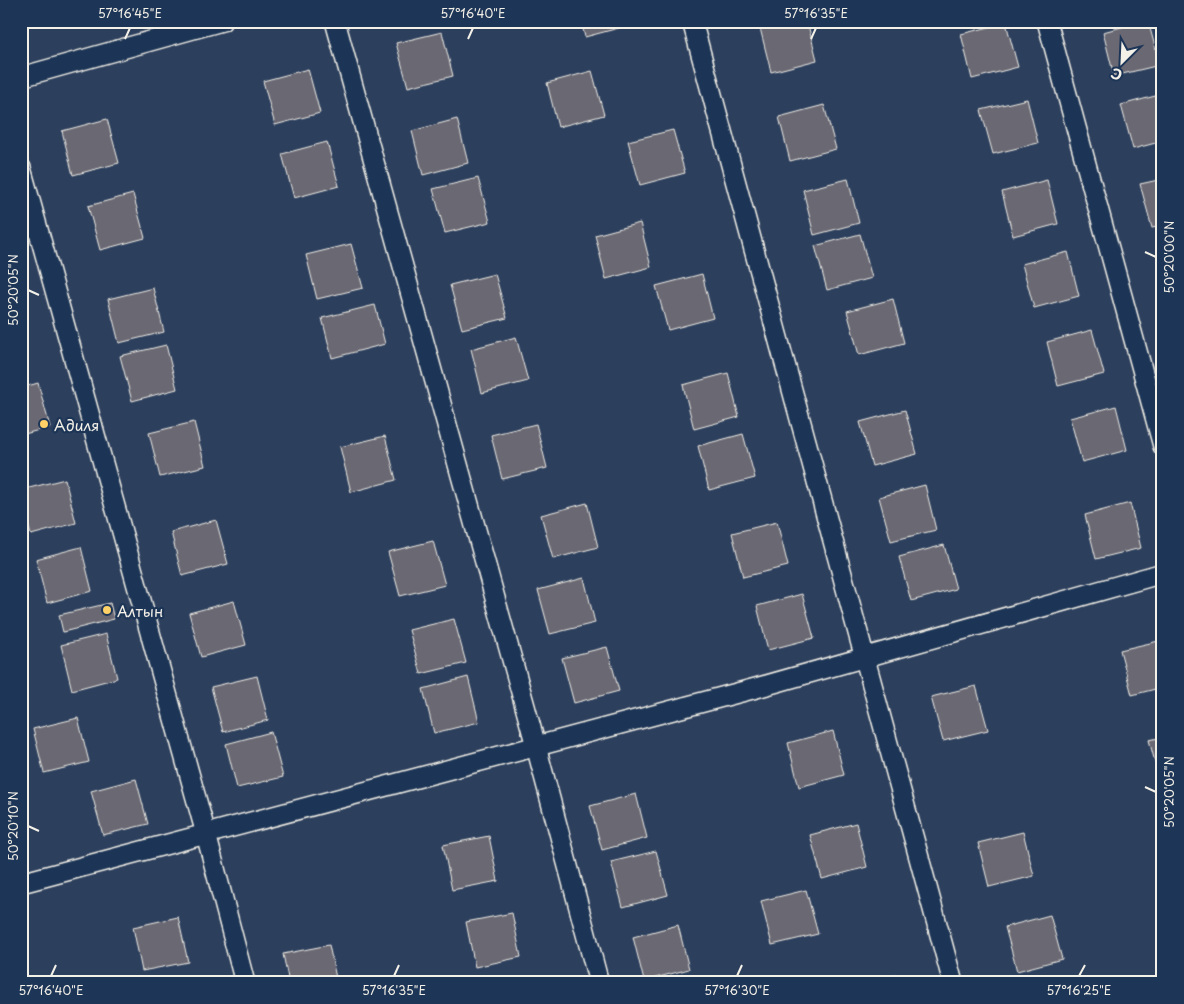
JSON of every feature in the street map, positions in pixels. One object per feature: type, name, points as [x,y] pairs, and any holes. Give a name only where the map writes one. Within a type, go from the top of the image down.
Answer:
[{"type":"street","points":[[21,77],[222,21]]},
{"type":"street","points":[[335,21],[536,746],[599,983]]},
{"type":"street","points":[[692,21],[953,983]]},
{"type":"street","points":[[1047,21],[1163,446]]},
{"type":"street","points":[[21,168],[206,834],[245,983]]},
{"type":"street","points":[[21,883],[746,690],[1163,573]]},
{"type":"building","points":[[581,21],[629,21],[630,25],[585,37]]},
{"type":"building","points":[[785,21],[807,21],[817,60],[771,72],[760,28]]},
{"type":"building","points":[[1148,21],[1160,65],[1114,76],[1103,32]]},
{"type":"building","points":[[1006,23],[1018,67],[972,79],[961,34]]},
{"type":"building","points":[[442,32],[453,76],[408,87],[396,43]]},
{"type":"building","points":[[308,69],[320,113],[275,125],[263,81]]},
{"type":"building","points":[[592,71],[604,115],[558,127],[547,83]]},
{"type":"building","points":[[1163,94],[1163,141],[1133,149],[1121,105]]},
{"type":"building","points":[[1027,99],[1038,143],[993,154],[981,110]]},
{"type":"building","points":[[824,105],[836,149],[790,161],[779,117]]},
{"type":"building","points":[[107,119],[119,163],[73,175],[62,131]]},
{"type":"building","points":[[457,119],[468,163],[423,175],[412,131]]},
{"type":"building","points":[[673,130],[685,173],[640,185],[628,141]]},
{"type":"building","points":[[327,142],[339,186],[294,198],[282,154]]},
{"type":"building","points":[[478,178],[490,222],[445,233],[433,189]]},
{"type":"building","points":[[848,179],[859,223],[814,235],[803,190]]},
{"type":"building","points":[[1163,179],[1163,226],[1152,228],[1140,184]]},
{"type":"building","points":[[1047,180],[1058,224],[1013,236],[1002,192]]},
{"type":"building","points":[[133,194],[145,238],[100,250],[88,206]]},
{"type":"building","points":[[640,223],[651,267],[606,279],[595,235]]},
{"type":"building","points":[[860,234],[872,278],[827,290],[815,246]]},
{"type":"building","points":[[351,244],[363,288],[317,299],[306,255]]},
{"type":"building","points":[[1068,252],[1079,296],[1034,308],[1022,264]]},
{"type":"building","points":[[495,274],[507,318],[462,329],[450,285]]},
{"type":"building","points":[[702,274],[713,318],[668,330],[656,286]]},
{"type":"building","points":[[153,288],[164,332],[119,343],[108,299]]},
{"type":"building","points":[[893,299],[904,343],[859,355],[847,311]]},
{"type":"building","points":[[375,305],[385,344],[332,358],[322,318]]},
{"type":"building","points":[[1092,330],[1104,374],[1058,386],[1047,342]]},
{"type":"building","points":[[516,337],[528,381],[482,393],[471,349]]},
{"type":"building","points":[[166,345],[177,389],[132,401],[120,356]]},
{"type":"building","points":[[728,373],[739,417],[694,429],[683,385]]},
{"type":"building","points":[[38,383],[50,427],[21,435],[21,388]]},
{"type":"building","points":[[1116,406],[1127,450],[1082,462],[1070,418]]},
{"type":"building","points":[[905,410],[917,454],[872,466],[860,422]]},
{"type":"building","points":[[194,422],[205,466],[160,477],[149,433]]},
{"type":"building","points":[[536,424],[547,468],[502,479],[491,435]]},
{"type":"building","points":[[743,434],[755,478],[709,490],[698,446]]},
{"type":"building","points":[[385,436],[396,480],[351,492],[340,447]]},
{"type":"building","points":[[65,479],[76,523],[31,535],[21,498],[21,490]]},
{"type":"building","points":[[925,485],[936,530],[891,541],[879,497]]},
{"type":"building","points":[[587,503],[598,547],[553,559],[541,515]]},
{"type":"building","points":[[1130,503],[1141,548],[1096,559],[1085,515]]},
{"type":"building","points":[[216,520],[228,564],[182,576],[171,532]]},
{"type":"building","points":[[777,522],[788,566],[743,577],[732,533]]},
{"type":"building","points":[[433,541],[445,585],[400,596],[388,552]]},
{"type":"building","points":[[944,545],[956,589],[911,601],[899,557]]},
{"type":"building","points":[[81,547],[92,591],[47,603],[36,559]]},
{"type":"building","points":[[584,578],[595,623],[550,634],[538,590]]},
{"type":"building","points":[[802,594],[814,638],[768,650],[757,606]]},
{"type":"building","points":[[234,601],[246,645],[201,657],[189,613]]},
{"type":"building","points":[[110,603],[114,619],[63,632],[59,615]]},
{"type":"building","points":[[454,619],[466,663],[421,674],[409,630]]},
{"type":"building","points":[[106,634],[117,678],[72,690],[61,645]]},
{"type":"building","points":[[1163,640],[1163,687],[1132,695],[1120,650]]},
{"type":"building","points":[[607,647],[619,691],[574,703],[562,658]]},
{"type":"building","points":[[257,676],[268,720],[223,732],[211,687]]},
{"type":"building","points":[[468,677],[479,722],[434,733],[423,689]]},
{"type":"building","points":[[976,686],[988,730],[943,741],[931,697]]},
{"type":"building","points":[[78,718],[89,762],[44,773],[33,729]]},
{"type":"building","points":[[833,731],[844,775],[799,787],[788,743]]},
{"type":"building","points":[[271,732],[283,777],[237,788],[226,744]]},
{"type":"building","points":[[1163,737],[1163,784],[1161,784],[1149,740]]},
{"type":"building","points":[[136,779],[148,824],[103,835],[91,791]]},
{"type":"building","points":[[636,794],[647,838],[602,850],[590,806]]},
{"type":"building","points":[[856,823],[867,867],[822,879],[810,835]]},
{"type":"building","points":[[1023,832],[1034,876],[989,887],[978,843]]},
{"type":"building","points":[[489,836],[498,881],[452,890],[443,845]]},
{"type":"building","points":[[656,851],[668,895],[623,907],[611,862]]},
{"type":"building","points":[[806,890],[818,934],[772,945],[761,901]]},
{"type":"building","points":[[512,913],[521,957],[475,967],[466,922]]},
{"type":"building","points":[[1050,915],[1062,959],[1017,971],[1005,927]]},
{"type":"building","points":[[178,917],[188,962],[142,971],[133,927]]},
{"type":"building","points":[[678,925],[689,969],[644,981],[633,937]]},
{"type":"building","points":[[329,945],[337,983],[289,983],[283,954]]},
{"type":"building","points":[[896,974],[898,983],[863,983]]},
{"type":"place","name":"Адиля","points":[[44,424]]},
{"type":"place","name":"Алтын","points":[[107,610]]}]
